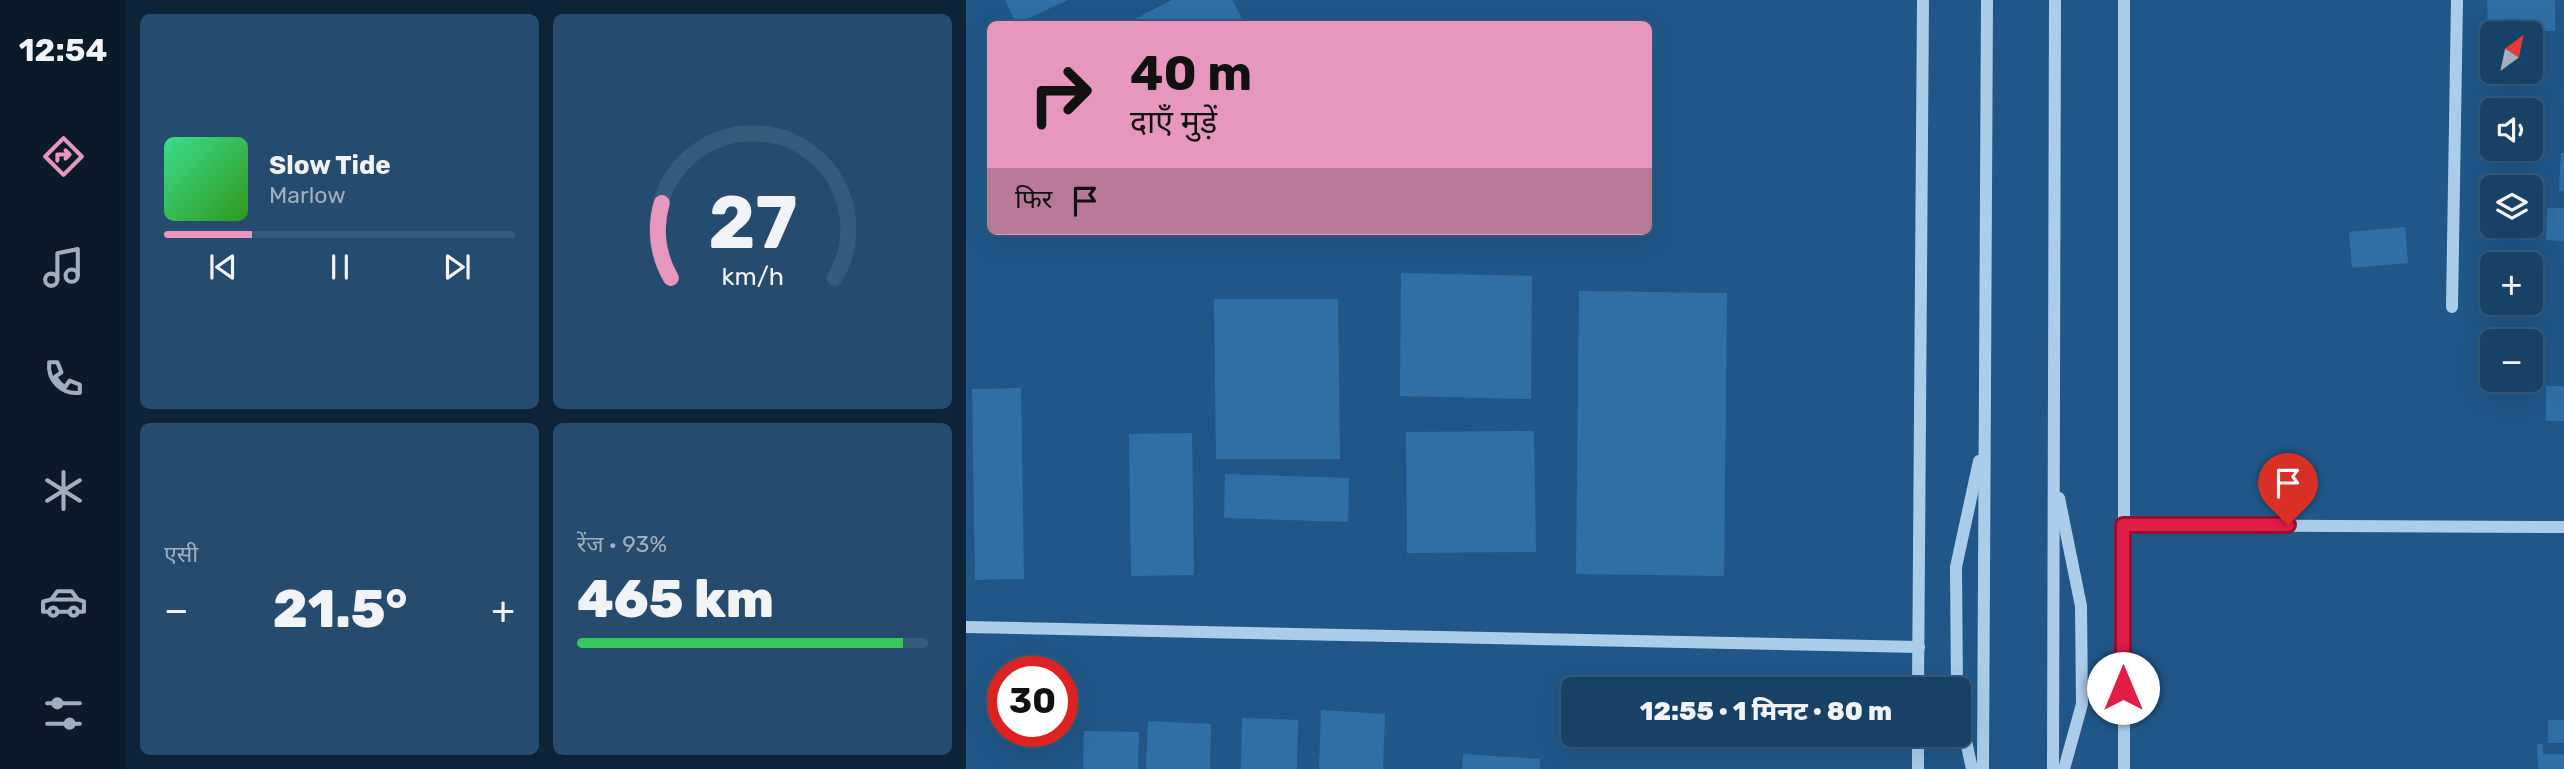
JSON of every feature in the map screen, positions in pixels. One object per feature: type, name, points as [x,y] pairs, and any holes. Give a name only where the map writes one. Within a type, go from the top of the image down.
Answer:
[{"type":"street","points":[[1918,677],[1923,0]]},
{"type":"street","points":[[1983,769],[1987,0]]},
{"type":"street","points":[[2053,769],[2055,0]]},
{"type":"street","points":[[2124,0],[2124,769]]},
{"type":"street","points":[[2452,307],[2457,0]]},
{"type":"street","points":[[1957,677],[1956,567],[1984,438]]},
{"type":"street","points":[[2054,474],[2081,606],[2082,704],[2064,769]]},
{"type":"street","points":[[2123,525],[2564,527]]},
{"type":"street","points":[[966,627],[1919,647]]},
{"type":"street","points":[[1918,747],[1918,769]]},
{"type":"street","points":[[1967,747],[1972,769]]},
{"type":"building","points":[[1005,0],[1068,0],[1022,21],[1015,21]]},
{"type":"building","points":[[1172,0],[1232,0],[1243,21],[1131,21]]},
{"type":"building","points":[[2487,0],[2555,0],[2555,31],[2543,31],[2543,21],[2488,21]]},
{"type":"building","points":[[2561,153],[2564,153],[2564,191],[2559,191]]},
{"type":"building","points":[[2547,208],[2564,208],[2564,241],[2546,240]]},
{"type":"building","points":[[2405,227],[2408,263],[2352,268],[2349,232]]},
{"type":"building","points":[[1401,273],[1532,276],[1531,399],[1400,396]]},
{"type":"building","points":[[1579,291],[1727,293],[1724,576],[1576,574]]},
{"type":"building","points":[[1214,299],[1338,299],[1340,459],[1216,459]]},
{"type":"building","points":[[2546,386],[2564,386],[2564,421],[2546,421]]},
{"type":"building","points":[[1021,388],[1024,579],[975,580],[972,389]]},
{"type":"building","points":[[1534,431],[1536,552],[1407,553],[1406,432]]},
{"type":"building","points":[[1192,433],[1194,575],[1131,576],[1129,434]]},
{"type":"building","points":[[1225,474],[1349,478],[1348,522],[1224,518]]},
{"type":"building","points":[[1321,710],[1385,714],[1383,769],[1319,769]]},
{"type":"building","points":[[1242,718],[1298,720],[1297,769],[1241,769]]},
{"type":"building","points":[[2548,720],[2564,720],[2564,743],[2548,743]]},
{"type":"building","points":[[1148,721],[1211,724],[1210,769],[1146,769]]},
{"type":"building","points":[[1084,731],[1139,732],[1138,769],[1083,769]]},
{"type":"building","points":[[2537,744],[2543,744],[2543,754],[2564,754],[2564,769],[2538,769]]},
{"type":"building","points":[[1463,754],[1540,759],[1540,769],[1462,769]]},
{"type":"route","points":[[2123,688],[2123,525],[2288,525]]}]
